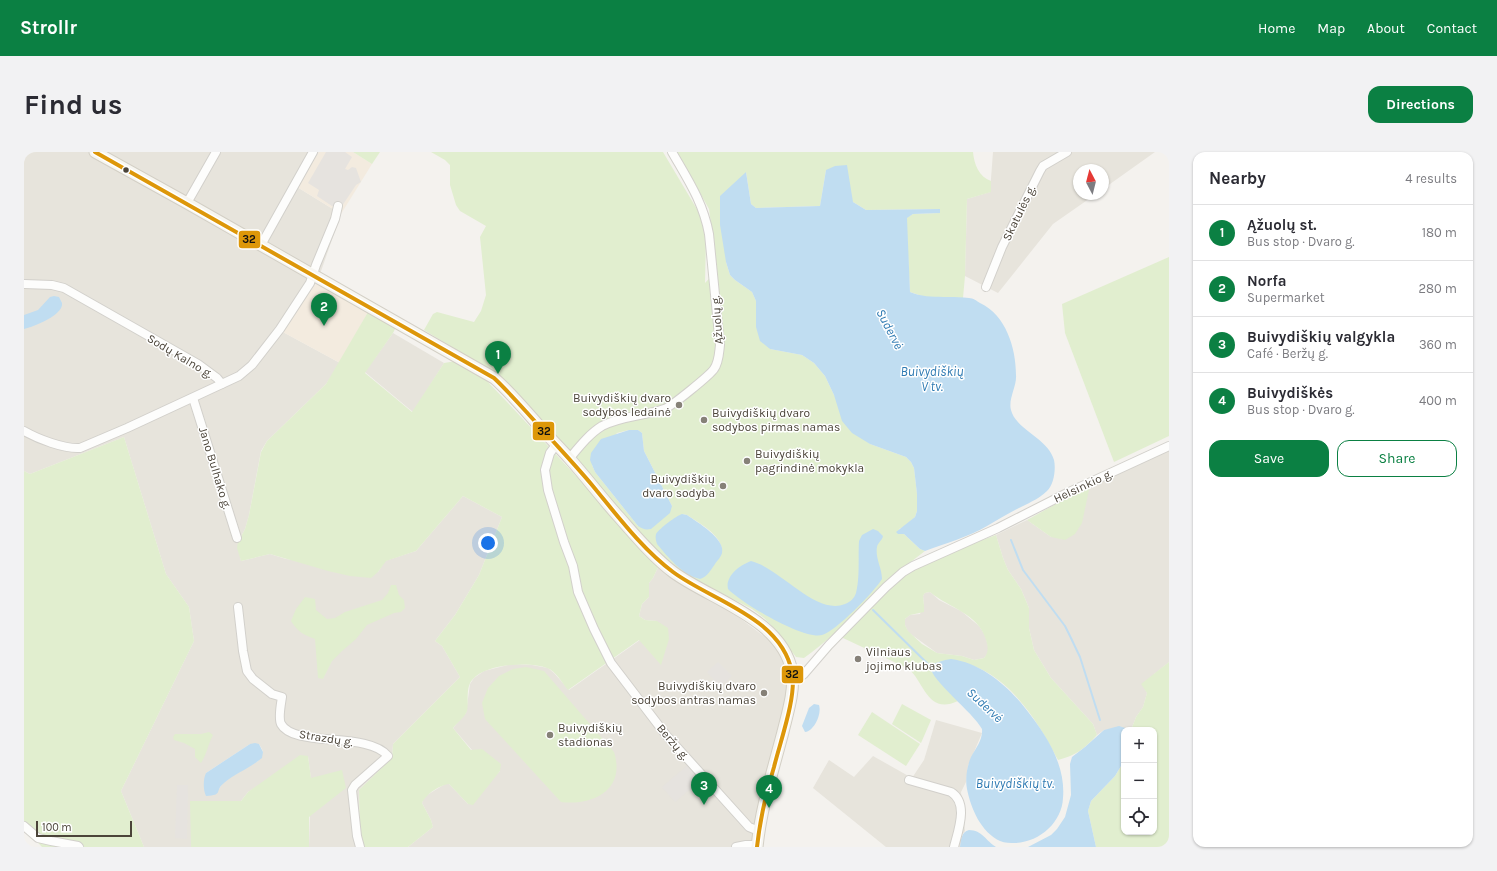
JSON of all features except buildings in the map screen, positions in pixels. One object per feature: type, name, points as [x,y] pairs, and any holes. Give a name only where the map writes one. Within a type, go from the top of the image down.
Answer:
[{"type":"main road","points":[[95,152],[188,203],[494,378],[556,444],[610,508],[661,561],[686,580],[743,612],[775,638],[787,657],[793,678],[789,709],[759,831],[757,846]]},
{"type":"street","points":[[188,203],[216,152]]},
{"type":"street","points":[[261,245],[313,152]]},
{"type":"street","name":"Ąžuolų g.","points":[[569,459],[584,441],[601,427],[635,416],[665,409],[707,377],[714,369],[718,359],[720,345],[707,219],[699,199],[672,152]]},
{"type":"street","name":"Skatulės g.","points":[[986,287],[1002,247],[1040,171],[1044,166],[1067,152]]},
{"type":"street","name":"Sodų Kalno g.","points":[[24,284],[52,285],[64,288],[198,364],[217,378],[222,384],[239,376],[252,365],[283,324],[310,283],[335,219],[338,206]]},
{"type":"street","points":[[24,432],[40,440],[80,448],[222,384]]},
{"type":"street","name":"Jano Bulhako g.","points":[[193,398],[237,538]]},
{"type":"street","name":"Beržų g.","points":[[556,444],[550,454],[544,470],[551,500],[573,566],[578,592],[611,663],[666,735],[749,827],[759,831]]},
{"type":"street","name":"Helsinkio g.","points":[[793,678],[800,677],[804,674],[829,645],[886,587],[903,572],[919,562],[998,528],[1169,446]]},
{"type":"street","name":"Strazdų g.","points":[[238,607],[247,671],[253,679],[272,694],[282,697],[280,721],[286,730],[307,737],[354,742],[372,746],[384,750],[388,756],[352,790],[357,836],[360,847]]},
{"type":"street","points":[[909,780],[951,792],[956,796],[959,802],[961,816],[954,847]]},
{"type":"street","points":[[24,826],[38,838],[79,847]]},
{"type":"street","points":[[736,847],[746,845],[757,846]]},
{"type":"shaded area","points":[[24,152],[88,152],[262,249],[317,282],[281,331],[340,363],[326,384],[267,441],[261,451],[249,515],[245,529],[238,542],[241,561],[270,554],[286,559],[378,572],[385,561],[416,551],[463,496],[502,517],[479,575],[455,615],[435,641],[442,646],[460,677],[393,744],[392,758],[359,790],[360,847],[309,847],[311,779],[308,756],[248,792],[241,801],[191,801],[191,847],[144,847],[121,791],[194,641],[189,607],[166,574],[124,437],[30,474],[24,471]],"holes":[[[250,744],[259,744],[263,752],[258,761],[229,778],[219,789],[206,773]]]},
{"type":"shaded area","points":[[100,152],[319,152],[297,187],[341,214],[320,274]]},
{"type":"shaded area","points":[[319,152],[353,152],[372,164],[341,214],[297,187]]},
{"type":"shaded area","points":[[326,152],[345,152],[352,157],[345,169],[348,170],[352,167],[356,168],[361,182],[356,185],[342,206],[332,206],[317,196],[319,190],[308,183]]},
{"type":"shaded area","points":[[993,152],[1155,152],[1109,185],[1109,164],[1073,164],[1073,200],[1087,200],[1053,224],[998,293],[965,276],[967,199],[990,192]]},
{"type":"shaded area","points":[[317,282],[368,312],[340,363],[281,331]]},
{"type":"shaded area","points":[[393,333],[444,363],[413,412],[365,372]]},
{"type":"shaded area","points":[[1169,449],[1169,662],[1142,684],[1147,693],[1143,707],[1136,717],[1132,727],[1104,730],[1097,735],[1093,724],[1051,678],[1034,650],[1029,628],[1029,608],[1021,589],[1008,570],[996,535],[1027,520],[1051,537],[1090,485]]},
{"type":"shaded area","points":[[659,565],[729,610],[769,640],[778,651],[787,669],[789,688],[753,847],[408,847],[433,827],[422,803],[424,797],[445,784],[449,784],[468,804],[500,771],[472,750],[453,728],[466,713],[470,684],[474,678],[484,671],[512,664],[532,665],[548,668],[569,690],[640,640],[661,664],[657,621],[645,620],[639,616],[642,604],[649,597],[649,583]]},
{"type":"shaded area","points":[[930,592],[939,600],[961,611],[979,626],[985,635],[988,646],[988,653],[984,658],[974,660],[962,656],[937,653],[908,632],[905,625],[905,619],[910,615],[920,614],[924,605],[923,596],[925,593]]},
{"type":"shaded area","points":[[718,662],[732,676],[720,687],[707,672]]},
{"type":"shaded area","points":[[936,720],[982,733],[968,766],[966,782],[961,792],[965,831],[962,835],[960,847],[886,847],[813,788],[829,760],[854,777],[873,756],[912,778],[924,760]]},
{"type":"shaded area","points":[[688,765],[701,780],[675,802],[662,787]]},
{"type":"shaded area","points":[[177,785],[188,785],[187,839],[175,838]]},
{"type":"green space","points":[[353,152],[380,152],[372,164]]},
{"type":"green space","points":[[431,152],[663,152],[701,216],[706,240],[705,283],[717,270],[709,209],[677,152],[973,152],[978,170],[983,176],[991,181],[991,192],[967,199],[963,298],[925,297],[910,292],[906,218],[913,214],[940,213],[940,209],[866,210],[853,202],[826,170],[820,206],[756,208],[751,204],[746,172],[726,262],[730,275],[752,292],[770,349],[802,355],[814,363],[825,376],[834,395],[870,444],[906,457],[911,462],[914,468],[917,511],[915,517],[904,527],[899,529],[898,534],[904,534],[920,549],[925,551],[894,577],[835,633],[804,658],[796,657],[772,626],[752,609],[681,572],[658,552],[627,520],[566,447],[506,383],[483,366],[424,330],[433,314],[437,312],[474,322],[481,311],[486,295],[480,237],[486,226],[460,211],[456,205],[450,185],[450,165],[445,160]],"holes":[[[629,430],[638,430],[642,433],[644,451],[672,506],[638,526],[595,472],[592,465],[617,433]],[[682,514],[687,515],[709,530],[718,540],[722,551]]]},
{"type":"green space","points":[[1169,257],[1169,436],[1114,462],[1065,333],[1062,304]]},
{"type":"green space","points":[[368,312],[396,327],[365,373],[412,412],[444,363],[456,361],[487,381],[659,565],[649,583],[649,597],[642,604],[639,616],[645,620],[657,621],[668,628],[669,639],[661,665],[639,640],[568,690],[553,672],[547,668],[539,666],[520,664],[508,665],[479,674],[473,679],[469,686],[467,711],[463,718],[453,728],[471,750],[482,749],[501,764],[500,771],[473,805],[468,804],[449,784],[430,793],[422,803],[433,827],[408,847],[360,847],[359,790],[392,758],[393,744],[460,677],[442,646],[435,641],[455,615],[479,575],[502,517],[463,496],[416,551],[386,561],[378,572],[371,578],[350,576],[328,571],[270,554],[241,561],[237,548],[249,515],[261,452],[267,441],[326,384]]},
{"type":"green space","points":[[124,437],[166,574],[189,607],[194,641],[121,791],[144,847],[42,847],[24,828],[24,471],[30,474]]},
{"type":"green space","points":[[1090,485],[1082,523],[1075,534],[1065,540],[1051,537],[1027,520]]},
{"type":"green space","points":[[996,535],[1008,570],[1021,589],[1029,608],[1029,628],[1034,650],[1051,678],[1093,724],[1097,735],[1080,751],[1058,760],[1030,713],[1018,698],[1005,685],[990,674],[974,666],[946,661],[930,666],[931,671],[958,701],[948,704],[940,704],[928,696],[909,669],[843,638],[843,635],[904,576],[916,568],[955,550]],"holes":[[[930,592],[962,612],[977,624],[986,640],[988,649],[984,658],[974,660],[962,656],[937,653],[922,644],[908,631],[905,625],[905,619],[910,615],[924,612],[923,596],[925,593]]]},
{"type":"green space","points":[[391,585],[396,585],[399,595],[404,600],[405,608],[401,612],[394,613],[367,625],[356,639],[332,661],[323,679],[318,678],[315,639],[302,633],[291,621],[296,609],[305,597],[315,599],[316,610],[327,619],[335,618],[345,612],[382,600],[388,593]]},
{"type":"green space","points":[[1169,662],[1169,847],[1096,847],[1088,811],[1091,801],[1115,776],[1121,766],[1121,835],[1157,835],[1157,727],[1132,727],[1136,717],[1143,707],[1147,693],[1141,684]]},
{"type":"green space","name":"Buivydiškių stadionas","points":[[526,667],[544,671],[614,752],[617,765],[615,776],[611,785],[595,798],[573,803],[561,802],[485,719],[482,703],[488,688],[499,676],[513,669]]},
{"type":"green space","points":[[902,704],[931,720],[921,743],[892,724]]},
{"type":"green space","points":[[872,712],[920,744],[906,766],[858,735]]},
{"type":"green space","points":[[209,732],[213,735],[201,763],[195,757],[195,749],[174,740],[173,737],[175,734],[201,734]]},
{"type":"green space","points":[[300,755],[308,756],[311,778],[342,770],[346,788],[309,817],[309,847],[191,847],[190,801],[241,801],[248,792]]},
{"type":"water","name":"Buivydiškių V tv.","points":[[847,165],[853,202],[866,210],[940,209],[940,213],[913,214],[907,218],[910,292],[932,297],[972,298],[989,308],[997,316],[1008,333],[1016,365],[1016,379],[1010,406],[1011,410],[1019,423],[1051,452],[1054,460],[1055,472],[1053,481],[1047,491],[1040,497],[980,530],[925,551],[920,549],[904,534],[898,534],[896,532],[915,517],[917,511],[914,468],[911,462],[906,457],[870,444],[852,433],[842,421],[834,395],[825,376],[814,363],[802,355],[770,349],[760,341],[756,327],[756,301],[752,292],[730,275],[726,262],[720,225],[720,196],[746,172],[751,204],[756,208],[820,206],[826,170],[835,166]]},
{"type":"water","points":[[50,297],[59,297],[62,303],[58,312],[47,320],[24,329],[24,315],[38,310]]},
{"type":"water","points":[[629,430],[638,430],[642,433],[644,451],[672,506],[670,513],[651,529],[644,529],[638,526],[595,472],[590,460],[591,453],[601,439]]},
{"type":"water","points":[[682,514],[687,515],[710,531],[720,542],[722,548],[722,553],[719,559],[709,573],[700,579],[681,570],[656,542],[656,534],[668,522]]},
{"type":"water","points":[[873,529],[878,531],[883,536],[878,545],[877,551],[882,579],[872,592],[845,619],[836,627],[822,635],[813,635],[802,632],[773,619],[746,603],[728,589],[731,575],[742,565],[751,561],[774,572],[810,598],[834,606],[845,604],[852,600],[856,593],[859,541],[862,535]]},
{"type":"water","name":"Buivydiškių tv.","points":[[951,659],[973,665],[1002,683],[1018,699],[1047,738],[1053,750],[1058,761],[1063,785],[1062,807],[1054,823],[1041,835],[1033,839],[1015,843],[1000,841],[987,832],[974,812],[966,785],[966,777],[967,768],[980,740],[982,729],[970,714],[937,680],[930,666],[940,661]]},
{"type":"water","points":[[814,704],[819,705],[820,709],[818,717],[811,729],[805,732],[802,726],[809,708]]},
{"type":"water","name":"Buivydiškių tv.","points":[[1119,726],[1122,727],[1121,766],[1115,776],[1091,801],[1088,811],[1096,847],[1028,847],[1051,835],[1065,817],[1071,795],[1070,764],[1072,757],[1104,730]]},
{"type":"water","points":[[250,744],[259,744],[263,752],[262,758],[228,780],[221,786],[217,794],[206,796],[204,791],[204,778],[206,773]]},
{"type":"water","points":[[969,830],[973,830],[981,834],[996,847],[960,847],[963,834]]},
{"type":"waterway","points":[[1011,540],[1023,570],[1065,626],[1070,636],[1080,657],[1100,720]]},
{"type":"waterway","name":"Sudervė","points":[[873,610],[932,668]]},
{"type":"transit line","name":"32","points":[[95,152],[494,378],[574,464],[630,531],[651,553],[673,572],[743,612],[760,624],[774,637],[785,653],[792,672],[793,682],[790,706],[766,797],[757,847]]},
{"type":"place","name":"Norfa","points":[[324,326]]},
{"type":"place","name":"Ąžuolų st.","points":[[498,374]]},
{"type":"place","name":"Buivydiškių dvaro sodybos ledainė","points":[[679,405]]},
{"type":"place","name":"Buivydiškių dvaro sodybos pirmas namas","points":[[704,420]]},
{"type":"place","name":"Buivydiškių pagrindinė mokykla","points":[[747,461]]},
{"type":"place","name":"Buivydiškių dvaro sodyba","points":[[723,486]]},
{"type":"place","name":"Vilniaus jojimo klubas","points":[[858,659]]},
{"type":"place","name":"Buivydiškių dvaro sodybos antras namas","points":[[764,693]]},
{"type":"place","name":"Buivydiškių stadionas","points":[[550,735]]},
{"type":"place","name":"Buivydiškių valgykla","points":[[704,805]]},
{"type":"place","name":"Buivydiškės","points":[[769,808]]}]
